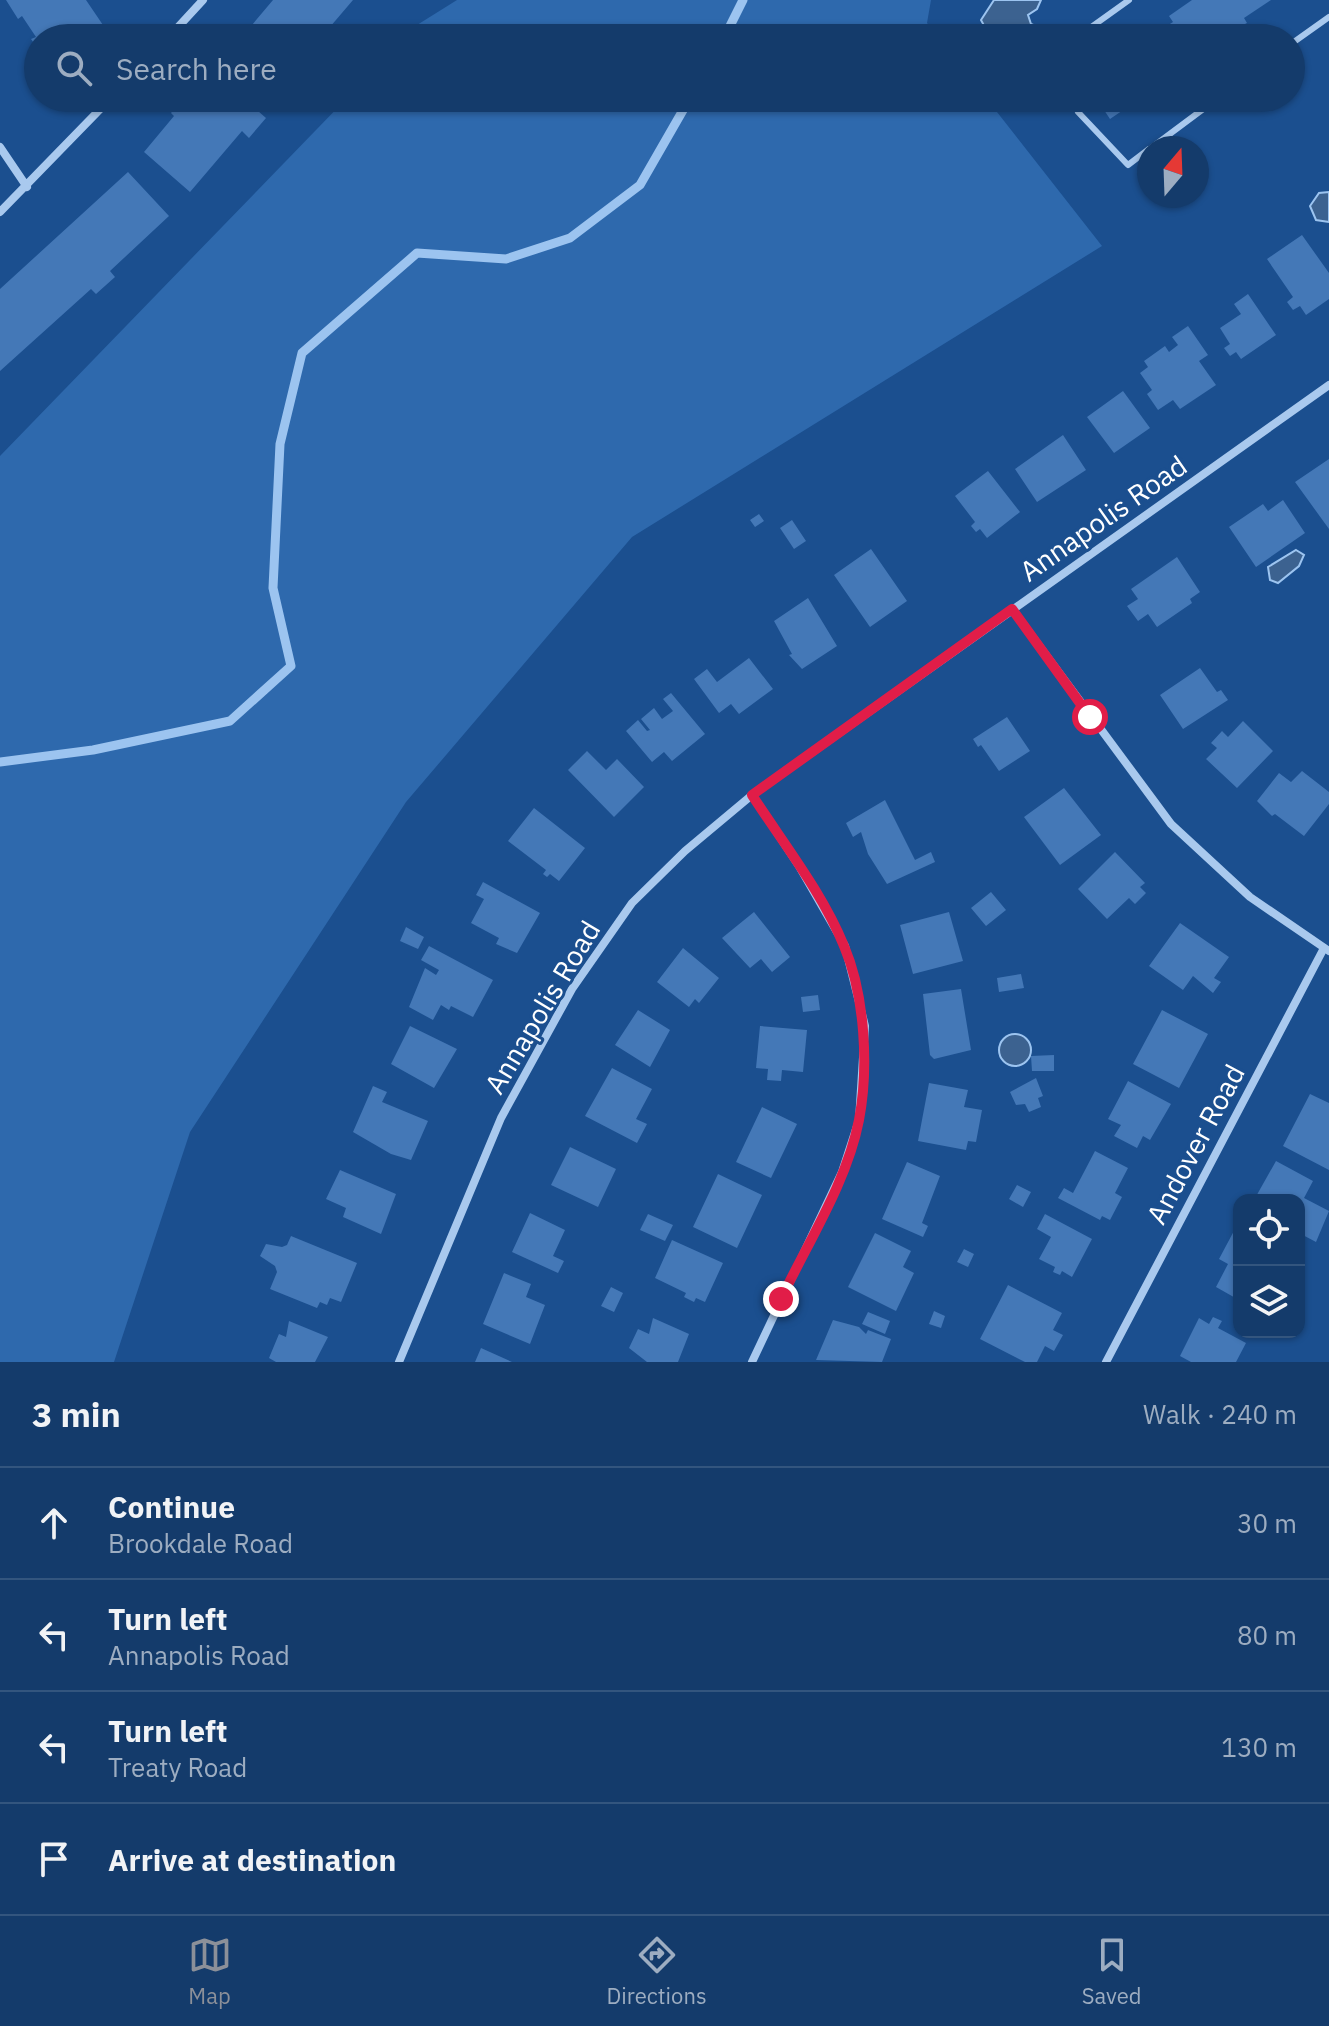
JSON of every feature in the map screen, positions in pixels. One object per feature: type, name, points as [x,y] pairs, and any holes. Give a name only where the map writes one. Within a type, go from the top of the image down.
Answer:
[{"type":"street","points":[[181,24],[203,0]]},
{"type":"street","points":[[0,212],[98,112]]},
{"type":"street","points":[[0,147],[27,187]]},
{"type":"street","name":"Annapolis Road","points":[[399,1362],[501,1118],[572,989],[632,903],[685,851],[752,795],[1329,385]]},
{"type":"street","points":[[1012,609],[1171,824],[1250,897],[1327,950]]},
{"type":"street","points":[[752,795],[799,866],[845,946],[865,1026],[859,1120],[842,1172],[752,1362]]},
{"type":"street","name":"Andover Road","points":[[1106,1362],[1327,950]]},
{"type":"lane","points":[[1096,24],[1129,0]]},
{"type":"lane","points":[[1305,34],[1329,17]]},
{"type":"lane","points":[[1078,112],[1128,165],[1137,158]]},
{"type":"lane","points":[[1167,136],[1199,112]]},
{"type":"shaded area","points":[[457,0],[931,0],[928,24],[419,24]]},
{"type":"shaded area","points":[[994,0],[1041,0],[1037,9],[1028,15],[1031,24],[983,24],[981,20]]},
{"type":"shaded area","points":[[333,112],[997,112],[1102,246],[632,537],[406,802],[190,1132],[114,1362],[0,1362],[0,456]]},
{"type":"shaded area","points":[[1329,192],[1329,222],[1316,220],[1310,206],[1319,193]]},
{"type":"shaded area","points":[[1296,550],[1304,555],[1299,566],[1278,583],[1270,580],[1268,567]]},
{"type":"shaded area","points":[[1015,1034],[1026,1039],[1031,1050],[1026,1061],[1015,1066],[1004,1061],[999,1050],[1004,1039]]},
{"type":"building","points":[[6,0],[86,0],[102,24],[27,24],[22,16],[18,19]]},
{"type":"building","points":[[273,0],[353,0],[333,24],[253,24]]},
{"type":"building","points":[[1192,0],[1271,0],[1244,18],[1245,24],[1170,24],[1173,22],[1169,16]]},
{"type":"building","points":[[259,112],[266,118],[249,138],[242,131],[190,192],[144,152],[174,116],[171,113]]},
{"type":"building","points":[[1105,112],[1120,112],[1110,119]]},
{"type":"building","points":[[128,172],[169,216],[110,271],[115,277],[96,294],[91,289],[0,371],[0,289]]},
{"type":"building","points":[[1302,235],[1329,273],[1329,299],[1306,315],[1300,306],[1293,310],[1287,302],[1293,297],[1267,259]]},
{"type":"building","points":[[1248,294],[1276,335],[1241,359],[1236,352],[1230,356],[1224,348],[1230,344],[1220,328],[1241,314],[1234,304]]},
{"type":"building","points":[[1188,326],[1208,355],[1199,361],[1216,385],[1180,409],[1173,400],[1158,410],[1147,394],[1152,390],[1140,373],[1148,367],[1144,361],[1165,346],[1169,352],[1178,345],[1172,337]]},
{"type":"building","points":[[1123,391],[1150,428],[1114,453],[1087,417]]},
{"type":"building","points":[[1063,435],[1086,470],[1037,502],[1015,469]]},
{"type":"building","points":[[1329,459],[1329,529],[1295,482]]},
{"type":"building","points":[[988,471],[1020,512],[987,538],[980,529],[976,532],[971,526],[975,522],[955,496]]},
{"type":"building","points":[[1283,500],[1305,533],[1256,567],[1229,527],[1263,504],[1268,511]]},
{"type":"building","points":[[759,514],[764,521],[755,527],[750,520]]},
{"type":"building","points":[[792,520],[806,541],[794,549],[780,528]]},
{"type":"building","points":[[871,549],[907,601],[870,627],[834,575]]},
{"type":"building","points":[[1177,557],[1200,592],[1190,599],[1192,603],[1157,627],[1148,614],[1138,621],[1127,606],[1138,599],[1131,589]]},
{"type":"building","points":[[808,598],[837,646],[802,669],[789,655],[792,654],[774,621]]},
{"type":"building","points":[[749,658],[773,689],[739,714],[731,704],[719,713],[694,679],[707,669],[717,682]]},
{"type":"building","points":[[1200,668],[1217,692],[1221,690],[1228,700],[1183,729],[1160,695]]},
{"type":"building","points":[[671,693],[705,734],[672,761],[664,752],[652,762],[626,731],[638,720],[647,731],[650,730],[641,719],[654,708],[662,719],[673,711],[663,699]]},
{"type":"building","points":[[1007,717],[1030,751],[999,771],[981,745],[978,747],[973,739]]},
{"type":"building","points":[[1243,721],[1273,751],[1237,788],[1206,759],[1217,748],[1211,743],[1222,731],[1228,737]]},
{"type":"building","points":[[587,751],[606,770],[617,759],[644,787],[614,817],[568,770]]},
{"type":"building","points":[[1302,771],[1329,792],[1329,804],[1304,836],[1275,814],[1272,816],[1257,801],[1279,773],[1291,782]]},
{"type":"building","points":[[1064,788],[1101,835],[1060,865],[1024,817]]},
{"type":"building","points":[[885,800],[915,860],[931,852],[935,862],[887,884],[868,854],[861,832],[853,837],[846,823]]},
{"type":"building","points":[[534,808],[585,848],[559,881],[550,874],[547,877],[543,874],[546,870],[508,841]]},
{"type":"building","points":[[1115,852],[1145,883],[1140,887],[1146,893],[1135,904],[1129,898],[1107,919],[1078,889]]},
{"type":"building","points":[[483,882],[540,913],[517,953],[496,944],[499,938],[471,923],[484,899],[476,895]]},
{"type":"building","points":[[991,892],[1006,910],[986,926],[971,908]]},
{"type":"building","points":[[754,912],[790,957],[772,972],[761,959],[750,968],[722,938]]},
{"type":"building","points":[[949,912],[963,961],[913,974],[900,925]]},
{"type":"building","points":[[1180,923],[1229,957],[1214,978],[1221,982],[1213,993],[1193,976],[1183,990],[1149,966]]},
{"type":"building","points":[[406,927],[424,937],[418,949],[400,941]]},
{"type":"building","points":[[429,946],[493,980],[473,1017],[451,1006],[449,1010],[441,1005],[433,1020],[409,1007],[425,968],[436,975],[439,970],[421,960]]},
{"type":"building","points":[[683,948],[719,978],[699,1003],[695,999],[689,1007],[657,982]]},
{"type":"building","points":[[1021,974],[1024,988],[999,992],[997,978]]},
{"type":"building","points":[[961,989],[971,1050],[934,1059],[930,1055],[923,994]]},
{"type":"building","points":[[818,995],[820,1010],[803,1012],[801,997]]},
{"type":"building","points":[[638,1010],[670,1030],[650,1067],[615,1045]]},
{"type":"building","points":[[1162,1010],[1208,1034],[1179,1088],[1133,1064]]},
{"type":"building","points":[[410,1026],[457,1049],[434,1088],[391,1064]]},
{"type":"building","points":[[760,1026],[807,1030],[803,1072],[782,1070],[781,1081],[767,1080],[768,1069],[756,1068]]},
{"type":"building","points":[[1054,1055],[1054,1071],[1032,1071],[1031,1056]]},
{"type":"building","points":[[612,1068],[652,1089],[636,1119],[647,1124],[637,1143],[585,1116]]},
{"type":"building","points":[[1036,1078],[1043,1096],[1038,1098],[1041,1107],[1029,1112],[1025,1104],[1016,1105],[1010,1092]]},
{"type":"building","points":[[1128,1081],[1171,1104],[1150,1140],[1143,1136],[1137,1148],[1114,1136],[1121,1125],[1108,1119]]},
{"type":"building","points":[[929,1083],[968,1090],[964,1107],[982,1110],[976,1142],[968,1141],[966,1150],[918,1141]]},
{"type":"building","points":[[373,1086],[387,1092],[382,1102],[428,1121],[411,1160],[391,1154],[353,1132]]},
{"type":"building","points":[[1310,1094],[1329,1103],[1329,1170],[1283,1146]]},
{"type":"building","points":[[762,1107],[797,1124],[771,1178],[736,1162]]},
{"type":"building","points":[[570,1147],[616,1169],[598,1207],[551,1185]]},
{"type":"building","points":[[1095,1151],[1128,1168],[1115,1193],[1122,1197],[1110,1220],[1102,1216],[1100,1220],[1058,1198],[1064,1188],[1073,1193]]},
{"type":"building","points":[[1276,1161],[1313,1181],[1305,1196],[1257,1194]]},
{"type":"building","points":[[907,1162],[940,1176],[922,1223],[928,1226],[923,1237],[882,1219]]},
{"type":"building","points":[[340,1170],[396,1194],[381,1234],[343,1217],[346,1208],[326,1199]]},
{"type":"building","points":[[718,1174],[762,1195],[737,1248],[693,1227]]},
{"type":"building","points":[[1017,1185],[1031,1192],[1023,1207],[1009,1199]]},
{"type":"building","points":[[1305,1199],[1329,1211],[1316,1242],[1305,1236]]},
{"type":"building","points":[[530,1213],[565,1230],[553,1256],[564,1261],[558,1273],[512,1252]]},
{"type":"building","points":[[648,1214],[673,1225],[665,1241],[640,1230]]},
{"type":"building","points":[[1045,1214],[1092,1239],[1072,1277],[1062,1271],[1060,1275],[1053,1272],[1055,1267],[1039,1259],[1051,1237],[1037,1229]]},
{"type":"building","points":[[875,1233],[911,1251],[903,1267],[914,1273],[896,1311],[848,1287]]},
{"type":"building","points":[[1233,1233],[1233,1297],[1216,1287],[1228,1264],[1219,1259]]},
{"type":"building","points":[[291,1236],[357,1263],[341,1302],[330,1298],[327,1305],[320,1302],[317,1308],[270,1289],[277,1272],[275,1266],[260,1256],[266,1244],[282,1247],[287,1245]]},
{"type":"building","points":[[672,1240],[723,1263],[705,1302],[696,1298],[694,1302],[684,1297],[686,1293],[655,1278]]},
{"type":"building","points":[[964,1249],[974,1254],[968,1267],[957,1262]]},
{"type":"building","points":[[504,1273],[531,1284],[526,1297],[545,1305],[530,1344],[483,1324]]},
{"type":"building","points":[[1008,1285],[1062,1313],[1053,1330],[1063,1335],[1054,1351],[1045,1346],[1037,1362],[1025,1362],[980,1339]]},
{"type":"building","points":[[611,1287],[623,1293],[614,1312],[601,1306]]},
{"type":"building","points":[[934,1311],[945,1316],[941,1328],[929,1324]]},
{"type":"building","points":[[868,1312],[890,1321],[885,1334],[862,1324]]},
{"type":"building","points":[[1213,1317],[1222,1321],[1218,1328],[1246,1343],[1236,1362],[1191,1362],[1180,1356],[1199,1318],[1209,1324]]},
{"type":"building","points":[[653,1318],[689,1334],[678,1362],[647,1362],[629,1348],[638,1329],[649,1334]]},
{"type":"building","points":[[833,1320],[859,1327],[866,1334],[868,1330],[891,1339],[882,1362],[816,1360]]},
{"type":"building","points":[[289,1321],[328,1337],[315,1362],[276,1362],[269,1358],[279,1334],[286,1337]]},
{"type":"building","points":[[481,1348],[512,1362],[475,1362]]},
{"type":"waterway","points":[[731,24],[743,0]]},
{"type":"waterway","points":[[0,762],[93,750],[230,721],[291,666],[273,588],[280,444],[302,353],[417,253],[506,259],[570,238],[640,185],[682,112]]},
{"type":"route","points":[[781,1299],[842,1172],[859,1120],[865,1026],[845,946],[799,866],[752,795],[1012,609],[1090,717]]}]
